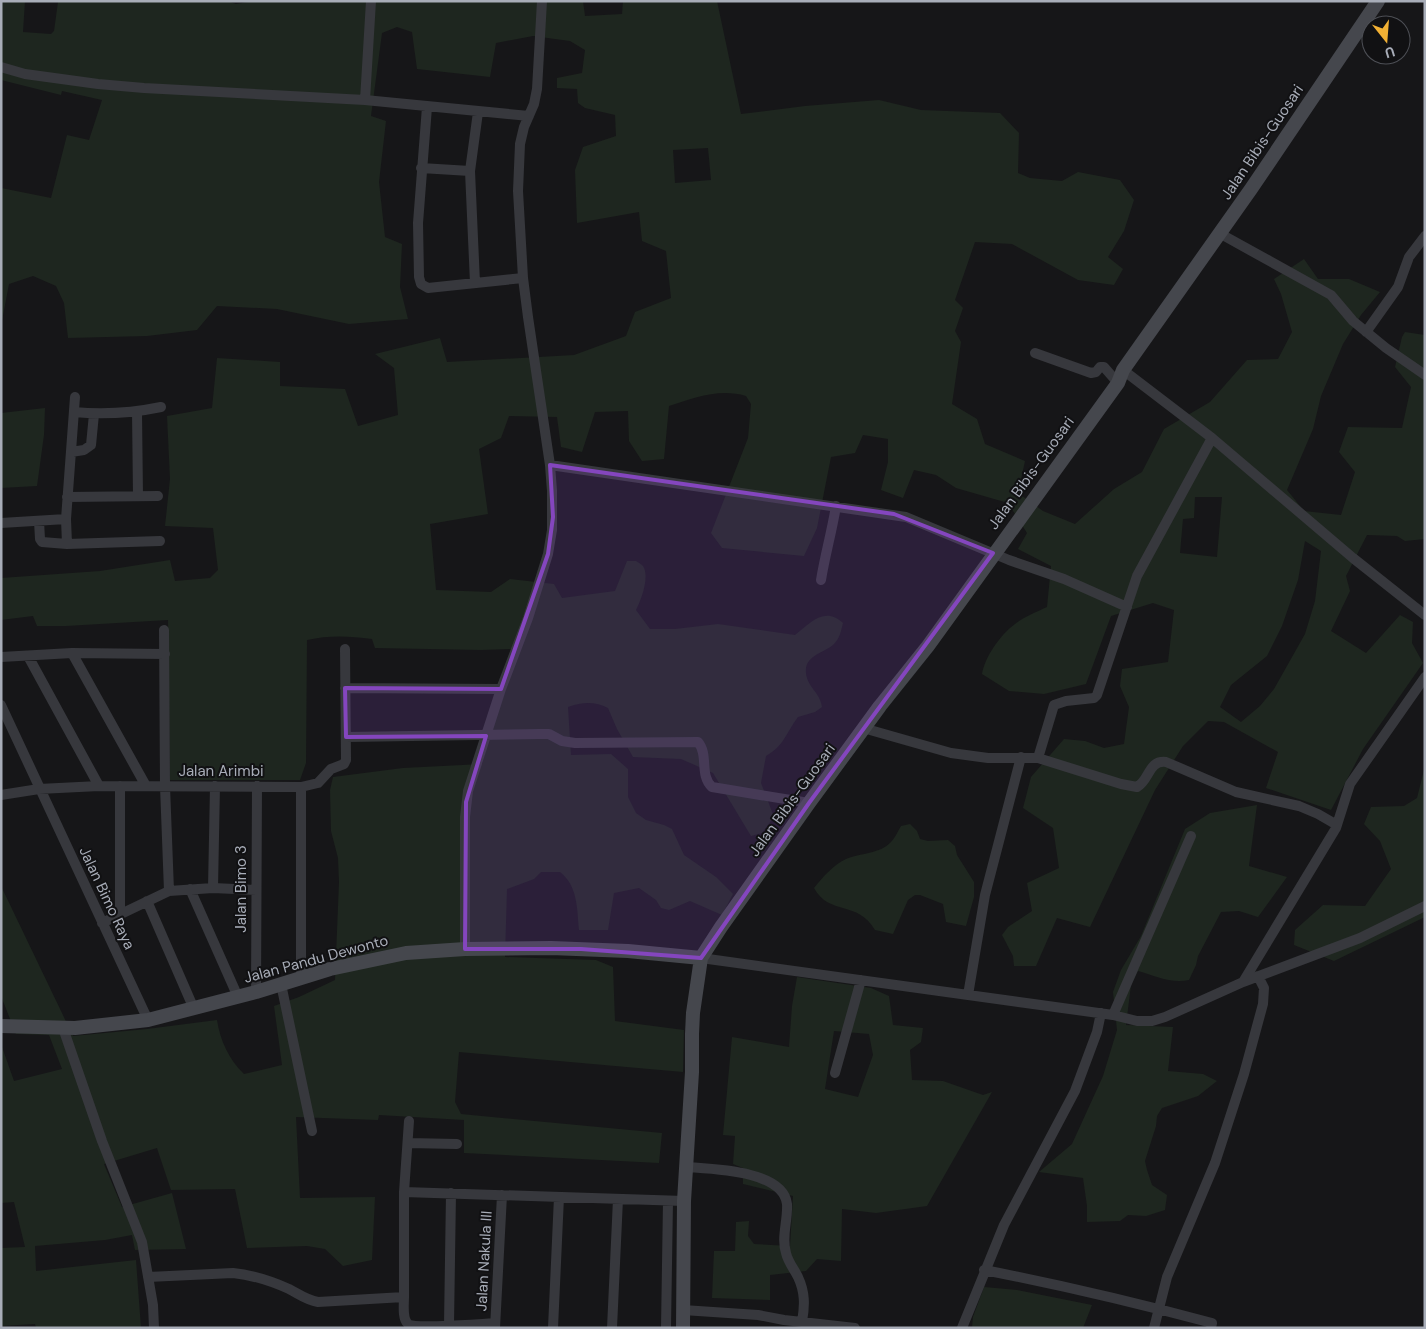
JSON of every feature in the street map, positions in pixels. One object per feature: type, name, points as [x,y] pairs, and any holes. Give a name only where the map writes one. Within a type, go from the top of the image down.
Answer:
[{"type":"street","points":[[365,100],[371,1]]},
{"type":"street","points":[[465,949],[466,802],[468,791],[501,688],[528,618],[549,549],[553,518],[550,464],[523,278],[518,191],[520,144],[537,90],[542,1]]},
{"type":"street","name":"Jalan Bibis-Guosari","points":[[701,958],[721,927],[863,728],[928,646],[1121,376],[1378,1]]},
{"type":"street","points":[[1,67],[25,74],[116,86],[365,100],[530,116]]},
{"type":"street","points":[[427,107],[418,223],[419,277],[421,284],[428,288],[523,278]]},
{"type":"street","points":[[475,283],[470,171],[478,112]]},
{"type":"street","points":[[421,168],[470,171]]},
{"type":"street","points":[[1219,233],[1331,295],[1353,321],[1425,376]]},
{"type":"street","points":[[1366,332],[1398,287],[1413,249],[1425,236]]},
{"type":"street","points":[[1035,353],[1091,373],[1096,372],[1100,367],[1104,367],[1121,376],[1212,438],[1353,558],[1425,615]]},
{"type":"street","points":[[66,544],[67,497],[75,397]]},
{"type":"street","points":[[74,412],[94,414],[137,412],[161,407]]},
{"type":"street","points":[[137,412],[138,496]]},
{"type":"street","points":[[71,452],[84,450],[91,445],[94,414]]},
{"type":"street","points":[[1038,758],[1054,705],[1066,701],[1094,698],[1097,695],[1137,576],[1212,438]]},
{"type":"street","points":[[550,464],[906,517],[993,554],[1064,579],[1127,607]]},
{"type":"street","points":[[67,497],[158,496]]},
{"type":"street","points":[[821,580],[825,551],[831,536],[836,506]]},
{"type":"street","points":[[1,523],[66,519]]},
{"type":"street","points":[[39,521],[40,539],[42,542],[66,544],[160,541]]},
{"type":"street","points":[[164,630],[165,786],[169,891]]},
{"type":"street","points":[[301,978],[301,787],[318,783],[331,769],[345,763],[345,649]]},
{"type":"street","points":[[1,657],[72,653],[164,654]]},
{"type":"street","points":[[72,653],[146,786]]},
{"type":"street","points":[[28,656],[100,786]]},
{"type":"street","points":[[1244,982],[1337,825],[1350,784],[1425,677]]},
{"type":"street","points":[[345,688],[501,688]]},
{"type":"street","name":"Jalan Bimo Raya","points":[[1,705],[148,1020]]},
{"type":"street","points":[[863,728],[951,753],[988,758],[1038,758],[1121,784],[1137,787],[1144,782],[1151,767],[1158,762],[1166,762],[1236,792],[1299,806],[1337,825]]},
{"type":"street","points":[[346,737],[549,734],[562,741],[575,743],[698,742],[704,751],[706,779],[712,787],[809,803]]},
{"type":"street","points":[[968,995],[985,895],[1021,757]]},
{"type":"street","name":"Jalan Arimbi","points":[[1,795],[39,789],[100,786],[301,787]]},
{"type":"street","points":[[120,786],[120,914]]},
{"type":"street","points":[[212,888],[215,786]]},
{"type":"street","name":"Jalan Bimo 3","points":[[256,992],[257,786]]},
{"type":"street","points":[[1113,1015],[1191,836]]},
{"type":"street","points":[[102,923],[169,891],[212,888],[256,890]]},
{"type":"street","points":[[190,889],[238,997]]},
{"type":"street","points":[[147,901],[194,1009]]},
{"type":"street","points":[[683,1328],[684,1201],[693,1013],[701,958],[1101,1013],[1137,1021],[1152,1021],[1179,1012],[1258,976],[1360,938],[1425,906]]},
{"type":"street","name":"Jalan Pandu Dewonto","points":[[1,1026],[63,1028],[148,1020],[238,997],[348,965],[406,953],[465,949],[581,949],[701,958]]},
{"type":"street","points":[[1154,1328],[1167,1277],[1215,1163],[1244,1074],[1263,1004],[1264,988],[1258,976]]},
{"type":"street","points":[[836,1073],[861,980]]},
{"type":"street","points":[[282,984],[312,1132]]},
{"type":"street","points":[[962,1328],[984,1270],[1004,1225],[1075,1092],[1097,1032],[1101,1013]]},
{"type":"street","points":[[63,1028],[102,1141],[142,1242],[153,1305],[154,1328]]},
{"type":"street","points":[[409,1121],[404,1192],[404,1297],[407,1323],[424,1326],[495,1325]]},
{"type":"street","points":[[408,1143],[457,1144]]},
{"type":"street","points":[[686,1166],[732,1170],[770,1182],[782,1192],[787,1204],[784,1240],[786,1254],[798,1277],[805,1299],[802,1322]]},
{"type":"street","points":[[404,1192],[684,1201]]},
{"type":"street","points":[[449,1325],[451,1193]]},
{"type":"street","name":"Jalan Nakula III","points":[[495,1325],[502,1195]]},
{"type":"street","points":[[553,1328],[559,1197]]},
{"type":"street","points":[[612,1328],[618,1199]]},
{"type":"street","points":[[666,1328],[668,1201]]},
{"type":"street","points":[[984,1270],[1073,1288],[1158,1309],[1212,1323],[1211,1328]]},
{"type":"street","points":[[148,1277],[244,1274],[292,1290],[309,1301],[318,1302],[404,1297]]},
{"type":"street","points":[[683,1310],[758,1315],[784,1320],[855,1328]]},
{"type":"highlighted area","points":[[550,465],[894,514],[993,553],[809,803],[701,958],[581,949],[465,949],[466,802],[486,736],[346,737],[345,688],[501,689],[548,554],[553,517]]},
{"type":"shaded area","points":[[1,1],[25,1],[23,32],[51,34],[54,31],[58,2],[227,1],[236,4],[253,1],[583,1],[585,16],[622,14],[623,1],[717,1],[741,114],[879,100],[921,110],[1000,113],[1019,133],[1018,173],[1030,178],[1062,181],[1078,172],[1120,180],[1134,200],[1124,231],[1108,257],[1123,269],[1114,285],[1078,280],[1012,244],[975,242],[955,300],[963,308],[955,331],[961,342],[952,404],[977,419],[985,444],[1025,461],[1018,493],[1043,511],[1075,524],[1114,489],[1142,472],[1164,429],[1210,402],[1247,360],[1278,359],[1292,332],[1281,294],[1274,279],[1304,259],[1318,279],[1349,279],[1380,292],[1361,315],[1343,344],[1321,396],[1313,429],[1287,490],[1304,511],[1341,515],[1355,472],[1339,452],[1348,427],[1402,428],[1411,387],[1395,367],[1402,337],[1405,332],[1425,335],[1425,539],[1405,541],[1397,536],[1367,535],[1346,576],[1350,591],[1331,631],[1366,653],[1400,615],[1413,622],[1412,643],[1423,663],[1363,749],[1331,810],[1266,788],[1278,752],[1224,722],[1208,721],[1183,746],[1155,790],[1090,927],[1057,918],[1036,966],[1014,966],[1013,956],[1002,935],[1008,927],[1032,911],[1027,883],[1059,868],[1053,828],[1023,808],[1031,777],[1064,739],[1085,741],[1104,748],[1124,744],[1129,707],[1120,686],[1122,669],[1168,662],[1174,610],[1153,603],[1111,616],[1086,684],[1044,694],[1009,691],[982,674],[986,661],[994,647],[1009,629],[1022,619],[1047,607],[1051,566],[1018,549],[1027,533],[1008,503],[956,488],[936,475],[914,470],[903,498],[881,490],[888,462],[888,439],[863,435],[855,453],[831,457],[817,528],[804,556],[722,548],[711,533],[748,438],[751,404],[746,396],[726,393],[707,395],[669,406],[664,459],[642,461],[629,441],[628,411],[595,412],[582,452],[561,447],[557,417],[509,416],[501,438],[479,449],[488,514],[430,524],[436,590],[491,592],[510,579],[554,584],[562,598],[615,591],[627,561],[636,561],[643,566],[646,576],[642,595],[636,610],[650,629],[675,629],[718,624],[795,635],[812,621],[824,616],[836,618],[843,623],[836,642],[812,658],[806,667],[807,678],[819,697],[822,707],[815,712],[798,717],[777,748],[766,756],[761,783],[774,817],[762,833],[751,836],[713,773],[681,759],[633,757],[617,729],[608,708],[588,703],[568,707],[571,755],[611,754],[628,769],[628,797],[636,813],[646,820],[672,829],[684,855],[716,877],[733,894],[722,915],[690,901],[669,910],[661,908],[656,900],[639,888],[614,893],[608,930],[579,930],[576,898],[570,884],[560,872],[541,872],[534,879],[507,889],[505,957],[596,960],[613,967],[615,1021],[684,1030],[683,1072],[459,1052],[455,1102],[461,1114],[662,1133],[659,1163],[464,1153],[464,1120],[379,1115],[378,1120],[296,1117],[300,1198],[375,1197],[372,1260],[343,1266],[325,1249],[307,1246],[247,1248],[235,1189],[171,1190],[157,1148],[104,1164],[122,1207],[172,1193],[186,1249],[135,1250],[132,1235],[105,1240],[35,1246],[36,1271],[136,1260],[141,1328],[36,1328],[35,1324],[1,1326],[1,1248],[25,1247],[14,1202],[1,1203],[1,1044],[14,1081],[62,1069],[49,1035],[16,1034],[1,996],[1,886],[73,1036],[217,1020],[220,1035],[226,1049],[244,1074],[282,1065],[274,1006],[299,997],[335,980],[339,882],[338,858],[331,831],[330,790],[333,777],[403,768],[482,764],[495,718],[519,652],[510,649],[375,648],[372,639],[347,637],[323,637],[307,640],[306,763],[300,780],[170,780],[168,620],[37,626],[33,616],[1,620],[1,578],[100,571],[170,560],[175,581],[210,578],[218,570],[213,528],[165,526],[170,479],[167,416],[212,408],[217,358],[280,362],[280,386],[345,389],[358,426],[398,415],[394,368],[375,354],[440,338],[447,362],[574,355],[626,336],[635,312],[671,298],[666,251],[642,241],[639,212],[577,223],[575,170],[583,147],[616,136],[615,115],[585,108],[578,103],[577,89],[557,88],[557,78],[582,73],[585,50],[570,41],[533,36],[496,43],[490,77],[417,69],[412,32],[397,27],[382,33],[371,116],[386,121],[379,182],[385,237],[402,244],[400,287],[408,319],[349,324],[277,309],[217,306],[197,330],[147,336],[68,338],[64,303],[56,286],[33,276],[9,284],[1,326],[1,188],[51,198],[67,135],[89,140],[102,100],[62,91],[61,95],[1,80]],"holes":[[[708,148],[711,180],[675,183],[673,150]],[[1195,497],[1222,497],[1217,557],[1180,553],[1183,519],[1194,518]],[[1305,541],[1321,551],[1315,601],[1305,634],[1274,689],[1260,706],[1241,722],[1220,707],[1231,685],[1267,656],[1282,626],[1298,580]]]},
{"type":"shaded area","points":[[45,408],[44,435],[37,486],[1,488],[1,413]]},
{"type":"shaded area","points":[[1425,766],[1425,917],[1334,961],[1294,945],[1295,930],[1323,905],[1365,906],[1391,869],[1380,841],[1364,824],[1371,807],[1404,806],[1417,798]]},
{"type":"shaded area","points":[[1257,805],[1249,866],[1287,877],[1258,917],[1239,911],[1221,912],[1198,956],[1189,980],[1170,980],[1138,971],[1131,985],[1126,1025],[1173,1027],[1168,1071],[1203,1074],[1217,1081],[1198,1096],[1162,1108],[1157,1116],[1156,1126],[1145,1161],[1152,1185],[1167,1195],[1165,1210],[1146,1216],[1128,1215],[1120,1221],[1087,1222],[1083,1178],[1039,1172],[1072,1144],[1103,1076],[1117,1030],[1113,992],[1121,970],[1141,936],[1185,829],[1210,813]]},
{"type":"shaded area","points":[[910,824],[917,831],[920,839],[928,841],[948,840],[955,846],[957,855],[974,882],[974,897],[966,926],[946,922],[943,904],[920,895],[915,895],[908,900],[893,934],[875,930],[860,915],[827,902],[820,897],[814,888],[828,872],[841,862],[881,849],[892,840],[901,826]]},
{"type":"shaded area","points":[[797,977],[871,988],[889,996],[893,1025],[923,1028],[921,1042],[910,1050],[912,1080],[943,1081],[983,1095],[992,1092],[927,1206],[876,1213],[842,1209],[841,1261],[817,1259],[806,1271],[770,1275],[770,1300],[712,1298],[714,1251],[735,1251],[736,1222],[749,1221],[748,1236],[754,1244],[790,1246],[793,1196],[743,1184],[743,1168],[733,1164],[735,1136],[723,1135],[732,1037],[789,1047],[792,1006]],"holes":[[[834,1031],[869,1034],[873,1055],[858,1097],[825,1089]]]},
{"type":"shaded area","points":[[984,1287],[1017,1290],[1092,1305],[1083,1328],[972,1328],[973,1317]]}]
